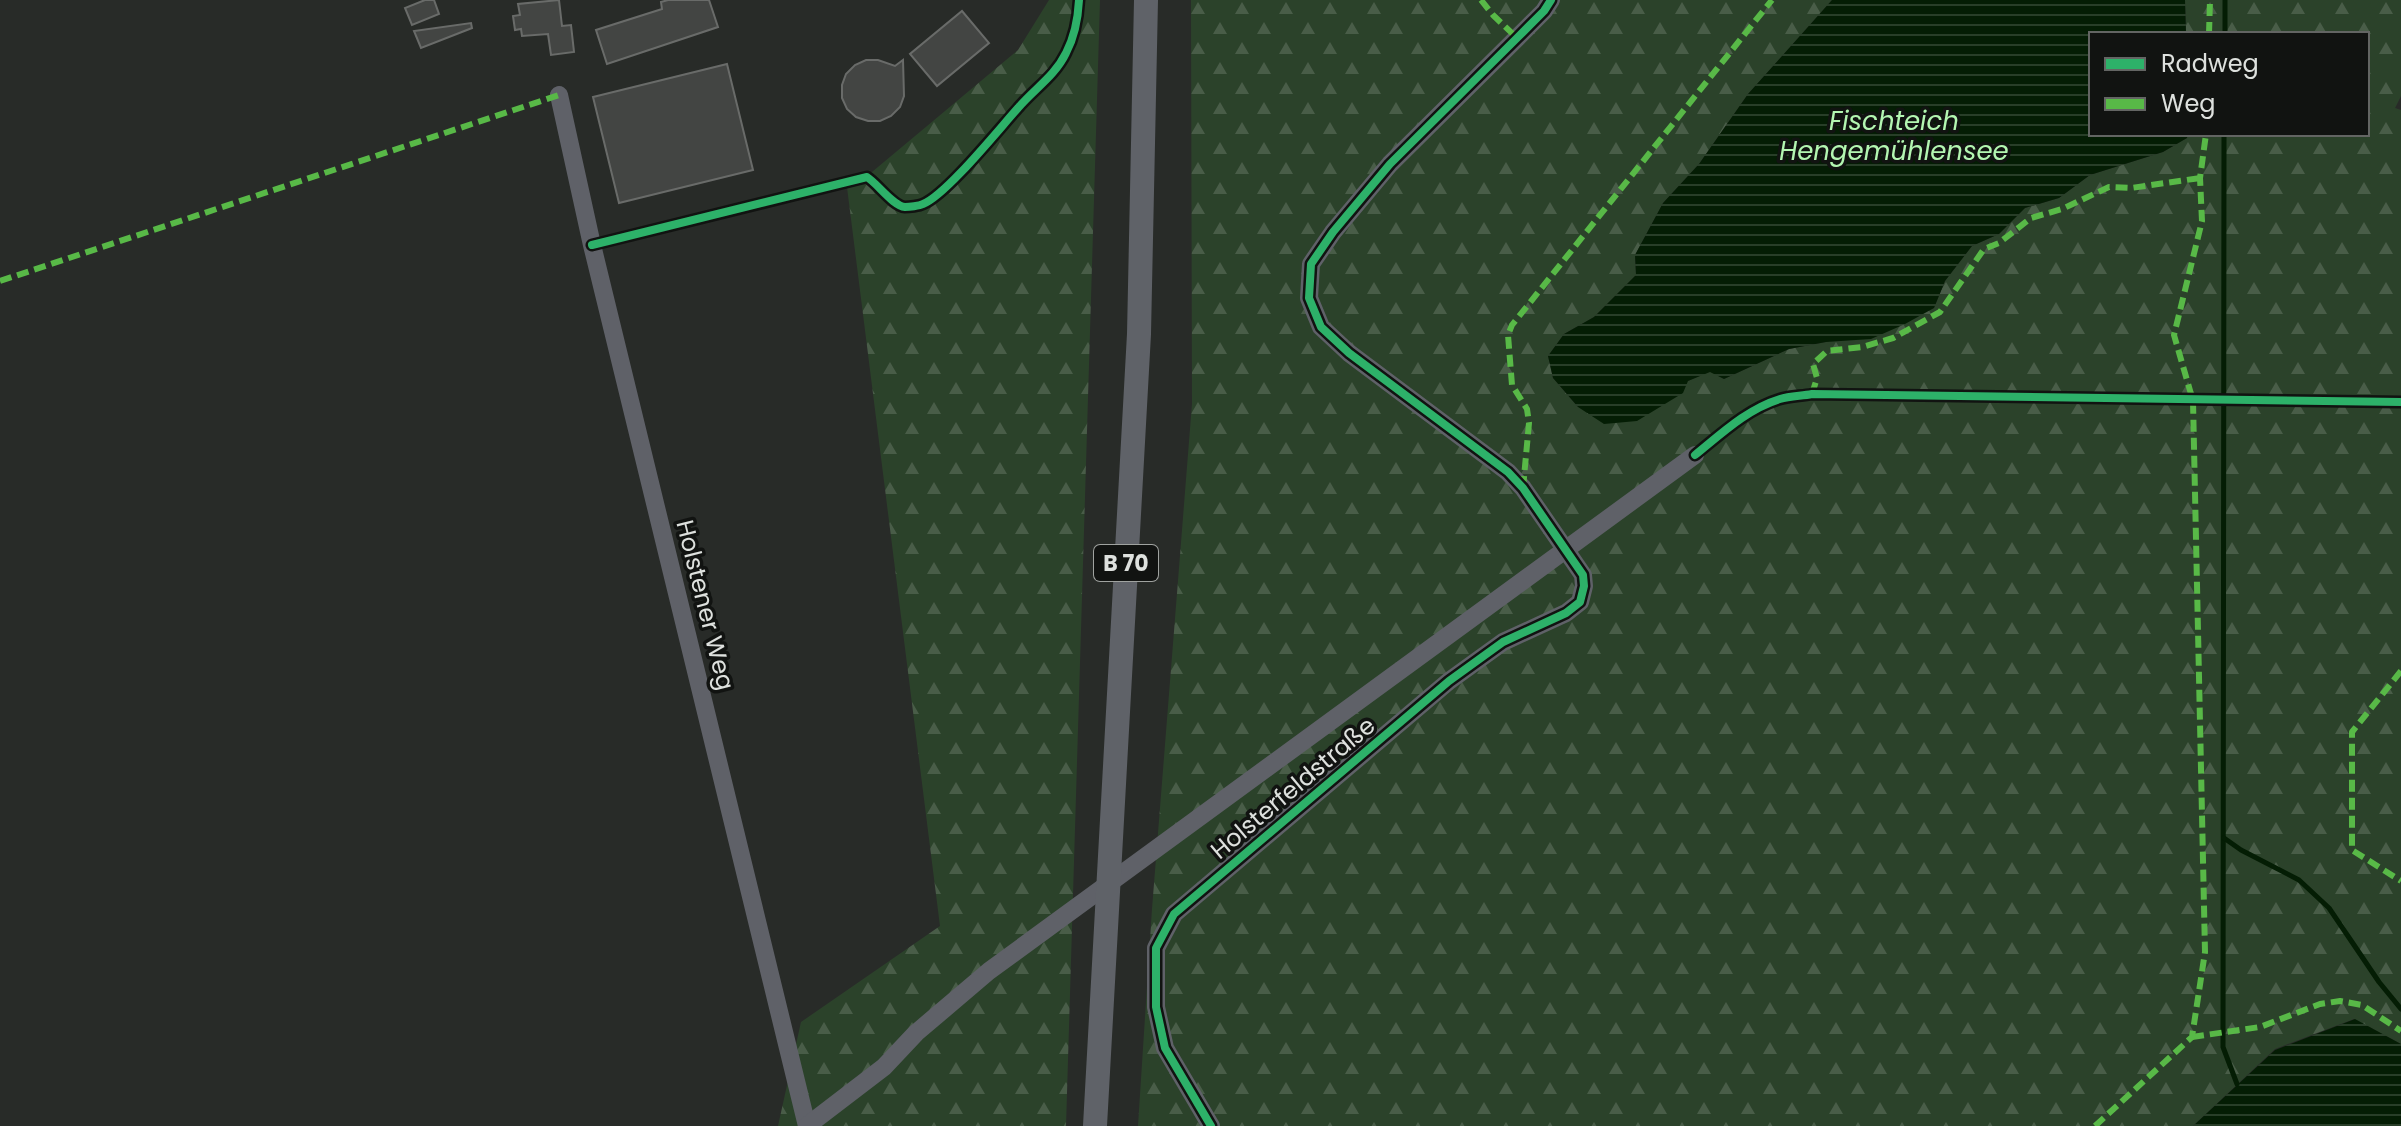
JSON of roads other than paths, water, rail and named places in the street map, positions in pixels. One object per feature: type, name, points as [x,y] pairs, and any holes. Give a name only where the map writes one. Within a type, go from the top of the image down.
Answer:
[{"type":"main road","name":"B 70","points":[[1095,1126],[1139,334],[1146,0]]},
{"type":"street","points":[[1551,0],[1544,11],[1390,164],[1333,232],[1311,264],[1309,298],[1321,327],[1349,353],[1508,472],[1565,548],[1695,455]]},
{"type":"street","name":"Holstener Weg","points":[[559,95],[600,276],[807,1126],[884,1067],[916,1033],[989,971],[1565,548]]},
{"type":"street","name":"Holsterfeldstraße","points":[[1211,1126],[1165,1048],[1156,1007],[1156,948],[1174,914],[1449,681],[1503,642],[1566,613],[1580,602],[1583,575],[1565,548]]},
{"type":"water","name":"Fischteich Hengemühlensee","points":[[1832,0],[2185,0],[2186,32],[2089,32],[2089,136],[2187,138],[2163,152],[2090,175],[2059,198],[2025,208],[1999,234],[1972,246],[1945,281],[1934,308],[1905,324],[1871,339],[1826,342],[1789,349],[1724,379],[1710,372],[1688,381],[1683,393],[1637,421],[1604,424],[1578,407],[1553,378],[1548,356],[1564,334],[1594,317],[1636,275],[1635,255],[1663,203],[1699,164],[1748,94]]},
{"type":"water","points":[[2355,1019],[2401,1044],[2401,1126],[2193,1126],[2275,1050]]},
{"type":"waterway","points":[[2225,0],[2225,32]]},
{"type":"waterway","points":[[2224,136],[2223,1047],[2237,1084]]},
{"type":"waterway","points":[[2224,838],[2299,880],[2329,908],[2401,1009]]}]
